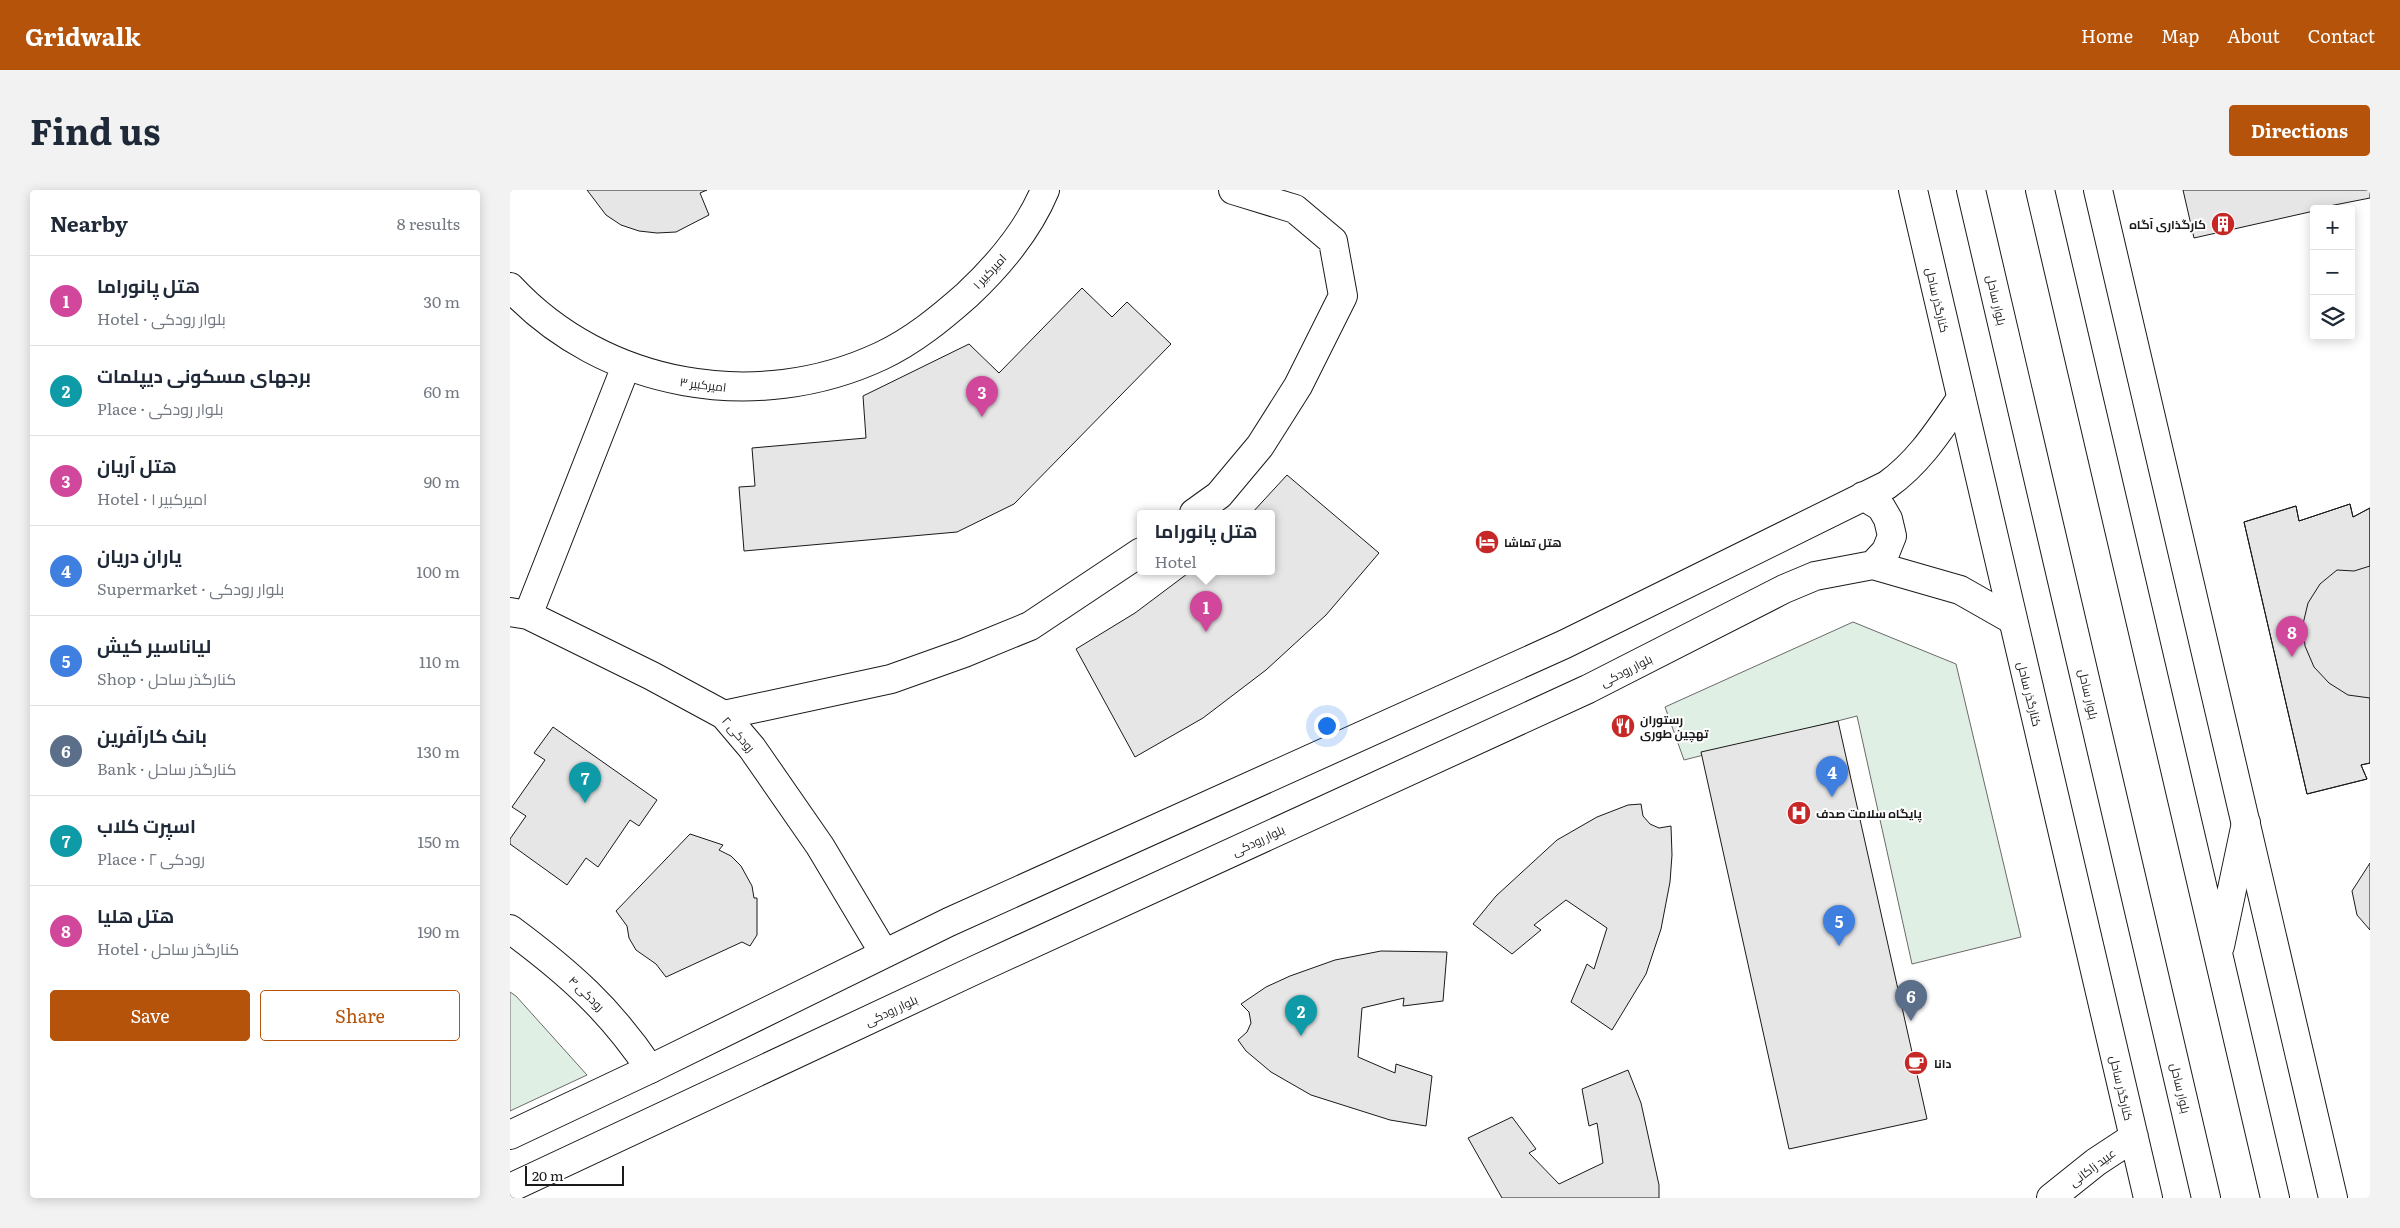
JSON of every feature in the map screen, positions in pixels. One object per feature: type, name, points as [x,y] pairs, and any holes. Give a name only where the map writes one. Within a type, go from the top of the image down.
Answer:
[{"type":"main road","name":"امیرکبیر ۱","points":[[915,337],[949,311],[986,278],[1020,236],[1046,190]]},
{"type":"main road","points":[[1198,510],[1219,495],[1260,446],[1298,386],[1342,296],[1333,241],[1295,209],[1233,190]]},
{"type":"main road","name":"کنارگذر ساحل","points":[[1912,190],[2148,1198]]},
{"type":"main road","name":"بلوار ساحل","points":[[1971,190],[2206,1198]]},
{"type":"main road","points":[[2040,190],[2275,1198]]},
{"type":"main road","points":[[2098,190],[2333,1198]]},
{"type":"main road","name":"امیرکبیر ۳","points":[[510,287],[554,326],[588,348],[626,366],[662,378],[699,385],[736,388],[774,386],[811,380],[847,370],[882,356],[915,337]]},
{"type":"main road","points":[[519,613],[626,366]]},
{"type":"main road","points":[[510,1135],[650,1069],[884,953],[1565,644],[1887,485],[1906,471],[1926,449],[1960,400]]},
{"type":"main road","points":[[1863,496],[1881,506],[1888,519],[1892,536],[1886,551],[1873,565]]},
{"type":"main road","points":[[724,715],[891,679],[964,653],[1030,626],[1102,580],[1137,555]]},
{"type":"main road","name":"بلوار رودکی","points":[[510,1188],[973,971],[1588,689],[1784,589],[1815,576],[1873,565],[1960,590],[2012,619]]},
{"type":"main road","name":"رودکی ۲","points":[[519,613],[652,676],[724,715],[752,748],[820,846],[884,953]]},
{"type":"main road","points":[[2218,955],[2246,823]]},
{"type":"main road","name":"رودکی ۴","points":[[510,929],[585,989],[626,1033],[650,1069]]},
{"type":"main road","name":"عبید زاکانی","points":[[2051,1198],[2096,1162],[2134,1137]]},
{"type":"green space","points":[[1853,622],[1956,664],[2021,937],[1912,964],[1857,716],[1684,760],[1665,707]]},
{"type":"green space","points":[[510,992],[516,996],[587,1075],[510,1111]]},
{"type":"building","points":[[587,190],[707,190],[700,193],[709,215],[676,232],[657,233],[639,231],[621,225],[606,215]]},
{"type":"building","name":"کارگذاری آگاه","points":[[2183,190],[2370,190],[2370,198],[2334,205],[2310,205],[2310,212],[2194,238]]},
{"type":"building","points":[[1082,288],[1112,317],[1127,302],[1171,344],[1014,504],[957,532],[744,551],[739,487],[755,486],[752,448],[866,438],[863,396],[969,344],[999,373]]},
{"type":"building","points":[[1287,475],[1379,553],[1326,615],[1266,670],[1203,718],[1135,757],[1076,649],[1135,613],[1186,575],[1275,575],[1275,510],[1255,510]]},
{"type":"building","points":[[2350,504],[2353,517],[2370,508],[2370,566],[2354,571],[2337,570],[2320,584],[2308,603],[2303,624],[2305,646],[2314,667],[2329,683],[2348,695],[2370,698],[2370,763],[2361,765],[2367,779],[2307,794],[2244,522],[2296,506],[2299,521]]},
{"type":"building","points":[[2350,504],[2353,517],[2370,508],[2370,763],[2361,765],[2367,779],[2307,794],[2244,522],[2296,506],[2299,521]]},
{"type":"building","points":[[1838,721],[1927,1119],[1789,1149],[1701,752]]},
{"type":"building","points":[[553,727],[657,800],[639,826],[630,820],[598,867],[586,858],[567,885],[510,844],[510,839],[526,816],[512,807],[545,760],[534,753]]},
{"type":"building","points":[[1641,804],[1643,816],[1650,824],[1659,828],[1671,826],[1672,855],[1670,882],[1661,929],[1646,974],[1612,1030],[1571,1002],[1587,964],[1594,969],[1607,928],[1566,900],[1534,925],[1541,930],[1512,954],[1473,924],[1496,896],[1557,840],[1597,817],[1628,805]]},
{"type":"building","points":[[690,834],[723,845],[719,850],[731,856],[741,866],[752,886],[754,898],[757,898],[757,935],[750,946],[742,942],[666,977],[656,964],[636,950],[629,938],[627,926],[616,911]]},
{"type":"building","points":[[2370,863],[2370,930],[2357,915],[2352,891]]},
{"type":"building","points":[[1381,951],[1447,952],[1443,1001],[1403,1006],[1404,998],[1362,1008],[1358,1057],[1395,1073],[1396,1064],[1432,1076],[1426,1126],[1390,1120],[1311,1095],[1271,1072],[1246,1051],[1238,1040],[1247,1032],[1251,1023],[1249,1012],[1241,1004],[1266,987],[1335,960]]},
{"type":"building","points":[[1628,1070],[1641,1103],[1659,1185],[1659,1198],[1502,1198],[1468,1138],[1512,1117],[1536,1149],[1529,1153],[1559,1184],[1603,1163],[1597,1123],[1589,1126],[1582,1089]]},
{"type":"place","name":"کارگذاری آگاه","points":[[2223,224]]},
{"type":"place","name":"هتل آریان","points":[[982,417]]},
{"type":"place","name":"هتل تماشا","points":[[1487,542]]},
{"type":"place","name":"هتل پانوراما","points":[[1206,632]]},
{"type":"place","name":"هتل هلیا","points":[[2292,657]]},
{"type":"place","name":"رستوران تهچین طوری","points":[[1623,726]]},
{"type":"place","name":"یاران دریان","points":[[1832,797]]},
{"type":"place","name":"اسپرت کلاب","points":[[585,803]]},
{"type":"place","name":"پایگاه سلامت صدف","points":[[1799,813]]},
{"type":"place","name":"لیاناسیر کیش","points":[[1839,946]]},
{"type":"place","name":"بانک کارآفرین","points":[[1911,1021]]},
{"type":"place","name":"برجهای مسکونی دیپلمات","points":[[1301,1036]]},
{"type":"place","name":"دانا","points":[[1916,1063]]}]
